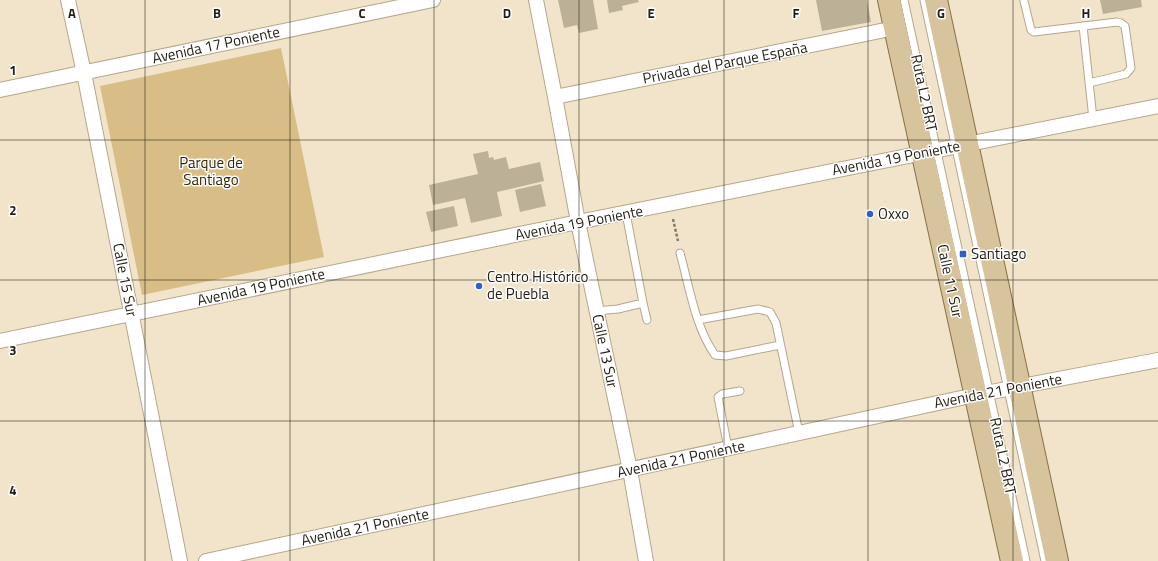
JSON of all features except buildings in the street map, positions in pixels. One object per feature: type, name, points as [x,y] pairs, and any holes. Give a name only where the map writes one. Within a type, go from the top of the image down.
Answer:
[{"type":"main road","name":"Calle 11 Sur","points":[[889,0],[929,152],[982,394],[1012,561]]},
{"type":"main road","points":[[936,0],[962,145],[1014,388],[1057,561]]},
{"type":"street","name":"Calle 15 Sur","points":[[68,0],[84,73],[180,561]]},
{"type":"street","name":"Avenida 17 Poniente","points":[[0,90],[433,0]]},
{"type":"street","name":"Calle 13 Sur","points":[[536,0],[578,222],[630,470],[646,561]]},
{"type":"street","name":"Privada del Parque España","points":[[555,97],[896,28]]},
{"type":"street","name":"Avenida 19 Poniente","points":[[0,341],[578,222],[1158,106]]},
{"type":"street","name":"Avenida 21 Poniente","points":[[206,561],[982,394],[1158,360]]},
{"type":"lane","name":"Ruta L2 BRT","points":[[904,0],[929,152]]},
{"type":"lane","name":"Ruta L2 BRT","points":[[924,0],[962,145]]},
{"type":"lane","points":[[1024,1],[1031,30],[1034,32],[1117,22],[1121,22],[1125,26],[1131,68],[1129,72],[1088,83]]},
{"type":"lane","points":[[1083,26],[1093,119]]},
{"type":"lane","points":[[626,213],[647,320]]},
{"type":"lane","points":[[680,253],[698,320],[708,346],[715,355],[726,356],[780,345]]},
{"type":"lane","points":[[596,311],[618,309],[643,303]]},
{"type":"lane","points":[[698,320],[758,310],[770,312],[776,323],[799,433]]},
{"type":"lane","name":"Ruta L2 BRT","points":[[1014,388],[1045,561]]},
{"type":"lane","points":[[728,448],[718,397],[722,394],[740,391]]},
{"type":"lane","name":"Ruta L2 BRT","points":[[982,394],[1026,561]]},
{"type":"path","points":[[670,204],[677,240]]},
{"type":"green space","name":"Parque de Santiago","points":[[281,48],[324,257],[142,295],[100,86]]},
{"type":"place","name":"Oxxo","points":[[870,214]]},
{"type":"place","name":"Santiago","points":[[963,254]]},
{"type":"place","name":"Centro Histórico de Puebla","points":[[479,286]]}]
